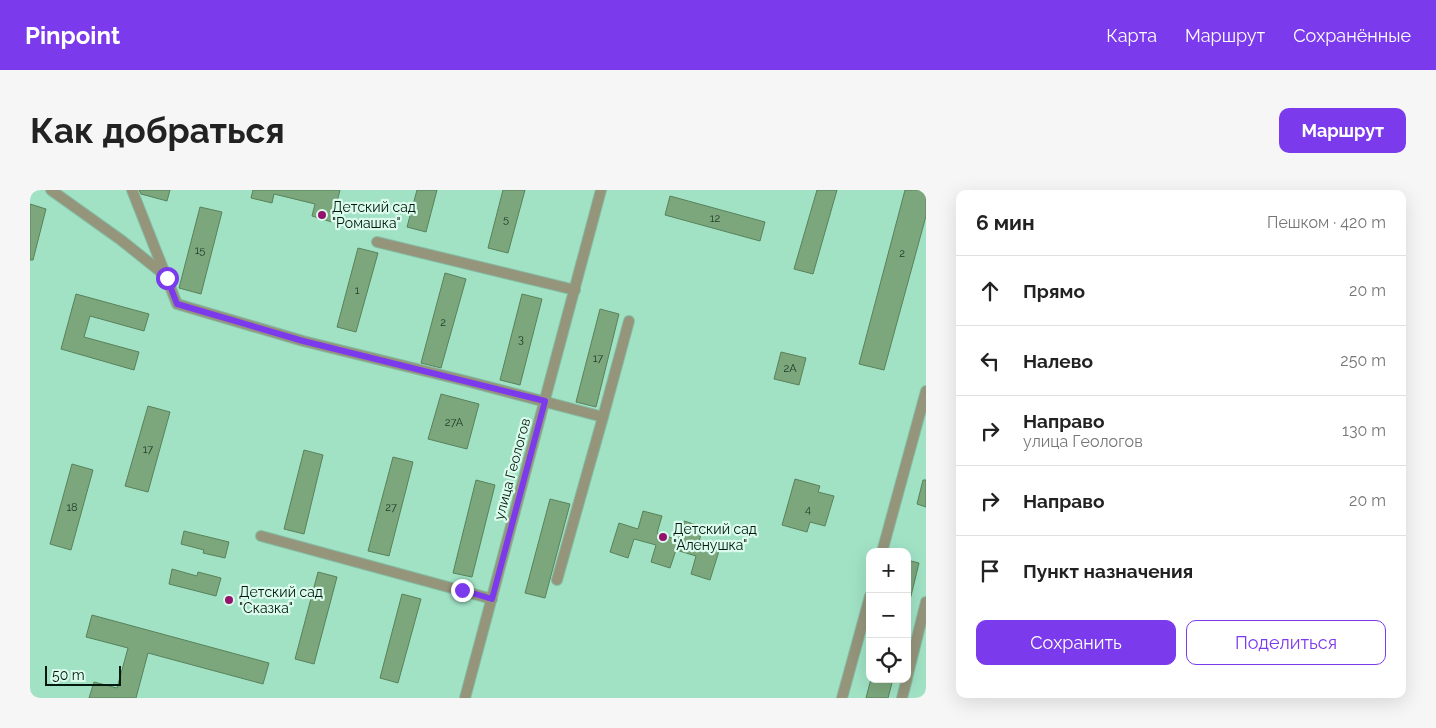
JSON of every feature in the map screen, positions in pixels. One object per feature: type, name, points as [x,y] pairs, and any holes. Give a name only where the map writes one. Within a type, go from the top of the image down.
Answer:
[{"type":"street","points":[[51,190],[121,240],[167,278]]},
{"type":"street","points":[[132,190],[177,304],[303,341],[603,417]]},
{"type":"street","name":"улица Геологов","points":[[465,698],[601,190]]},
{"type":"street","points":[[377,242],[575,290]]},
{"type":"street","points":[[558,580],[629,321]]},
{"type":"street","points":[[883,548],[926,391]]},
{"type":"street","points":[[261,536],[492,599]]},
{"type":"street","points":[[911,662],[926,602]]},
{"type":"street","points":[[842,698],[866,611]]},
{"type":"street","points":[[902,698],[906,683]]},
{"type":"building","points":[[139,190],[170,190],[167,201],[141,194]]},
{"type":"building","points":[[253,190],[340,190],[332,222],[312,216],[315,204],[274,194],[272,203],[251,198]]},
{"type":"building","points":[[417,190],[437,190],[426,232],[407,227]]},
{"type":"building","points":[[503,190],[525,190],[508,253],[488,248]]},
{"type":"building","points":[[817,190],[837,190],[813,274],[794,269]]},
{"type":"building","points":[[905,190],[926,190],[926,216],[884,370],[859,364]]},
{"type":"building","points":[[670,196],[765,222],[760,241],[665,215]]},
{"type":"building","points":[[30,204],[46,209],[33,260],[30,260]]},
{"type":"building","points":[[200,207],[222,212],[201,294],[179,288]]},
{"type":"building","points":[[358,248],[378,253],[356,332],[337,327]]},
{"type":"building","points":[[445,273],[466,279],[441,368],[421,363]]},
{"type":"building","points":[[76,294],[149,314],[144,331],[90,316],[84,337],[139,352],[134,370],[61,349]]},
{"type":"building","points":[[522,294],[542,299],[520,385],[500,380]]},
{"type":"building","points":[[600,309],[619,314],[596,407],[576,402]]},
{"type":"building","points":[[781,352],[806,358],[799,385],[774,379]]},
{"type":"building","points":[[441,394],[479,404],[467,449],[428,439]]},
{"type":"building","points":[[148,406],[170,412],[148,492],[125,486]]},
{"type":"building","points":[[304,450],[323,455],[304,534],[284,529]]},
{"type":"building","points":[[393,457],[413,462],[389,556],[368,551]]},
{"type":"building","points":[[72,464],[93,470],[71,550],[50,544]]},
{"type":"building","points":[[795,479],[820,486],[818,492],[834,496],[825,526],[810,522],[807,532],[782,525]]},
{"type":"building","points":[[476,480],[495,485],[472,577],[453,573]]},
{"type":"building","points":[[923,480],[926,480],[926,507],[917,504]]},
{"type":"building","points":[[550,499],[570,504],[545,598],[525,593]]},
{"type":"building","points":[[643,511],[662,516],[657,533],[678,540],[684,521],[703,527],[698,545],[719,551],[710,580],[691,574],[696,556],[676,550],[670,568],[651,562],[656,545],[634,539],[628,558],[610,552],[619,523],[638,529]]},
{"type":"building","points":[[184,531],[229,542],[225,558],[203,553],[204,550],[181,544]]},
{"type":"building","points":[[911,561],[919,563],[911,596]]},
{"type":"building","points":[[172,569],[197,576],[198,572],[221,578],[216,596],[169,584]]},
{"type":"building","points":[[318,572],[337,577],[314,664],[295,659]]},
{"type":"building","points":[[402,594],[421,599],[398,683],[380,678]]},
{"type":"building","points":[[92,615],[269,663],[263,684],[148,653],[136,698],[89,698],[94,682],[117,688],[128,648],[86,637]]},
{"type":"building","points":[[870,683],[892,683],[888,698],[866,698]]},
{"type":"place","name":"Детский сад \"Ромашка\"","points":[[322,215]]},
{"type":"place","name":"Детский сад \"Аленушка\"","points":[[663,537]]},
{"type":"place","name":"Детский сад \"Сказка\"","points":[[229,600]]},
{"type":"route","points":[[167,278],[177,304],[303,341],[545,401],[492,599],[462,590]]}]
